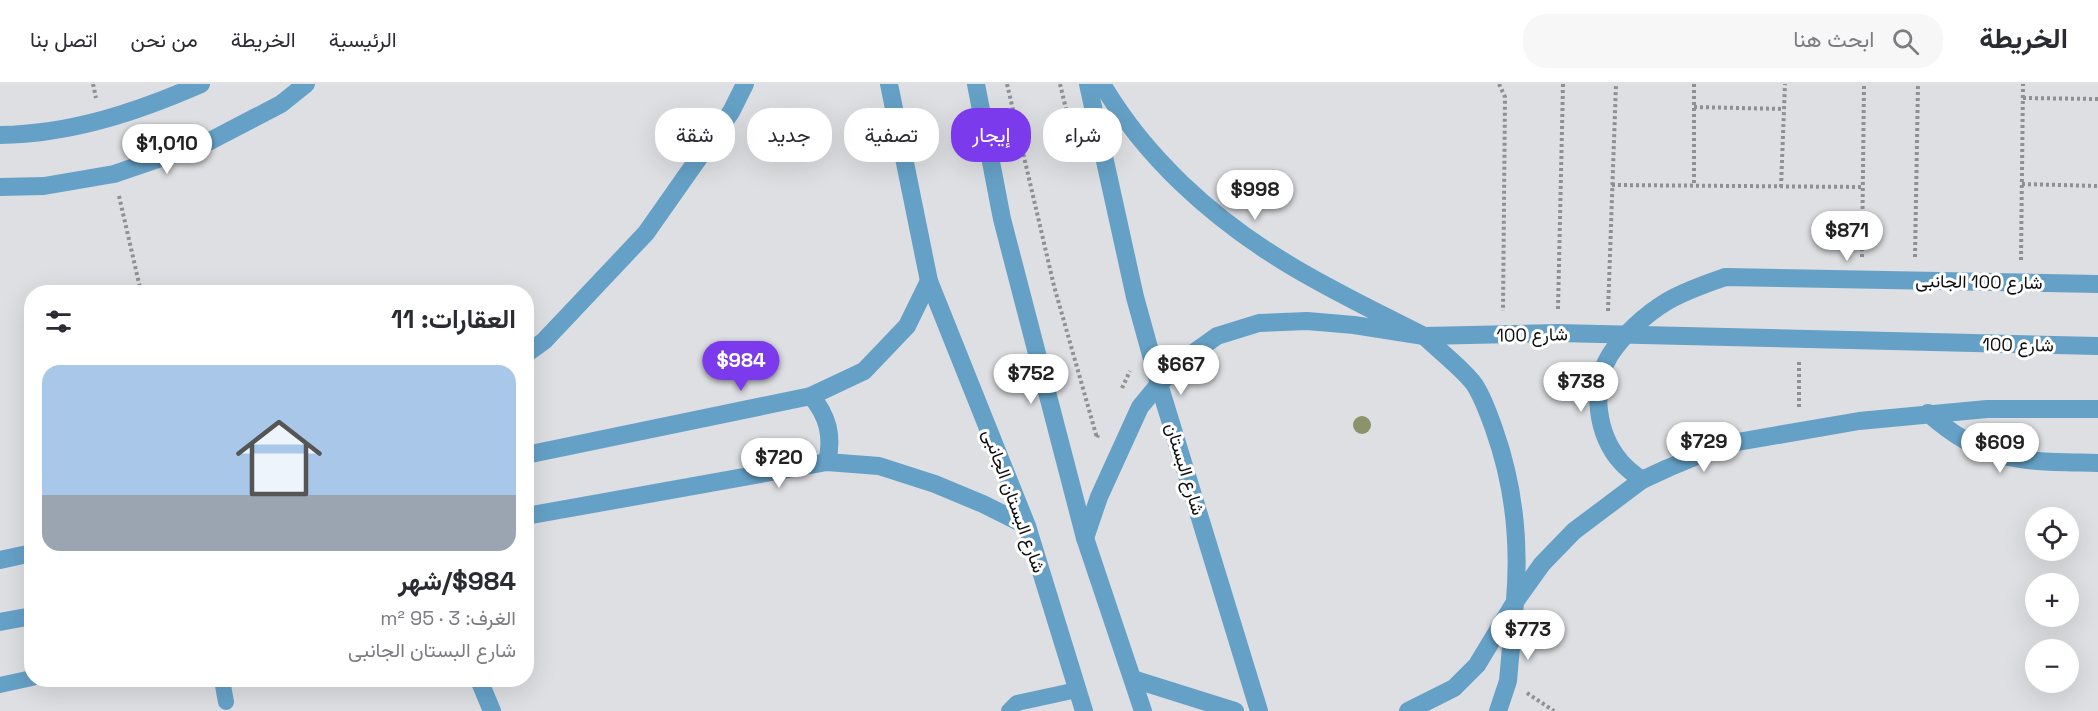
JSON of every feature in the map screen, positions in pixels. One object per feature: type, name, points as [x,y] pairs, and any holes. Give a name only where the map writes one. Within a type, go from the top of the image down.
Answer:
[{"type":"street","points":[[0,135],[19,135],[101,122],[153,105],[201,84]]},
{"type":"street","points":[[0,188],[44,186],[114,174],[208,142],[281,104],[306,84]]},
{"type":"street","points":[[534,348],[544,341],[646,233],[731,112],[745,84]]},
{"type":"street","name":"شارع البستان الجانبى","points":[[889,84],[929,281],[1026,526],[1084,711]]},
{"type":"street","points":[[976,84],[1005,231],[1085,538],[1143,711]]},
{"type":"street","name":"شارع البستان","points":[[1088,84],[1135,297],[1159,384],[1259,711]]},
{"type":"street","points":[[1102,84],[1135,132],[1167,169],[1203,204],[1242,234],[1283,261],[1424,336],[1476,385],[1503,455],[1512,491],[1516,528],[1518,565],[1508,681],[1498,711]]},
{"type":"street","name":"شارع 100 الجانبى","points":[[1642,480],[1621,462],[1606,438],[1598,412],[1600,383],[1609,357],[1626,335],[1666,302],[1725,277],[2098,284]]},
{"type":"street","points":[[534,453],[811,396],[864,372],[907,326],[929,281]]},
{"type":"street","name":"شارع 100","points":[[1085,538],[1099,497],[1140,407],[1159,384],[1189,356],[1217,336],[1259,323],[1307,321],[1354,325],[1424,336],[1558,333],[2098,346]]},
{"type":"street","points":[[811,396],[820,407],[828,427],[830,448],[827,462]]},
{"type":"street","points":[[1408,711],[1454,688],[1477,665],[1515,602],[1542,564],[1574,531],[1642,480],[1726,444],[1859,420],[1999,409],[2098,409]]},
{"type":"street","points":[[1928,413],[1955,436],[1995,455],[2021,461],[2098,464]]},
{"type":"street","points":[[534,515],[827,462],[879,466],[935,484],[1026,526]]},
{"type":"street","points":[[0,551],[24,553]]},
{"type":"street","points":[[0,560],[24,555]]},
{"type":"street","points":[[0,622],[24,618]]},
{"type":"street","points":[[1132,679],[1235,711]]},
{"type":"street","points":[[482,687],[492,711]]},
{"type":"lane","points":[[0,685],[24,680]]},
{"type":"lane","points":[[223,687],[226,702]]},
{"type":"lane","points":[[1009,711],[1017,703],[1077,690]]},
{"type":"path","points":[[1007,84],[1054,286],[1097,438],[1102,428]]},
{"type":"path","points":[[1060,84],[1066,108]]},
{"type":"path","points":[[1499,84],[1505,97],[1503,335]]},
{"type":"path","points":[[1558,333],[1563,84]]},
{"type":"path","points":[[1607,335],[1616,84]]},
{"type":"path","points":[[1694,84],[1694,185]]},
{"type":"path","points":[[1781,187],[1785,84]]},
{"type":"path","points":[[1862,280],[1864,84]]},
{"type":"path","points":[[1915,281],[1918,84]]},
{"type":"path","points":[[2021,283],[2023,84]]},
{"type":"path","points":[[2023,98],[2098,99]]},
{"type":"path","points":[[1694,107],[1784,109]]},
{"type":"path","points":[[114,174],[139,285]]},
{"type":"path","points":[[2022,184],[2098,186]]},
{"type":"path","points":[[1612,185],[1863,187]]},
{"type":"path","points":[[1798,340],[1799,430]]},
{"type":"path","points":[[1121,390],[1130,372],[1127,360]]}]
